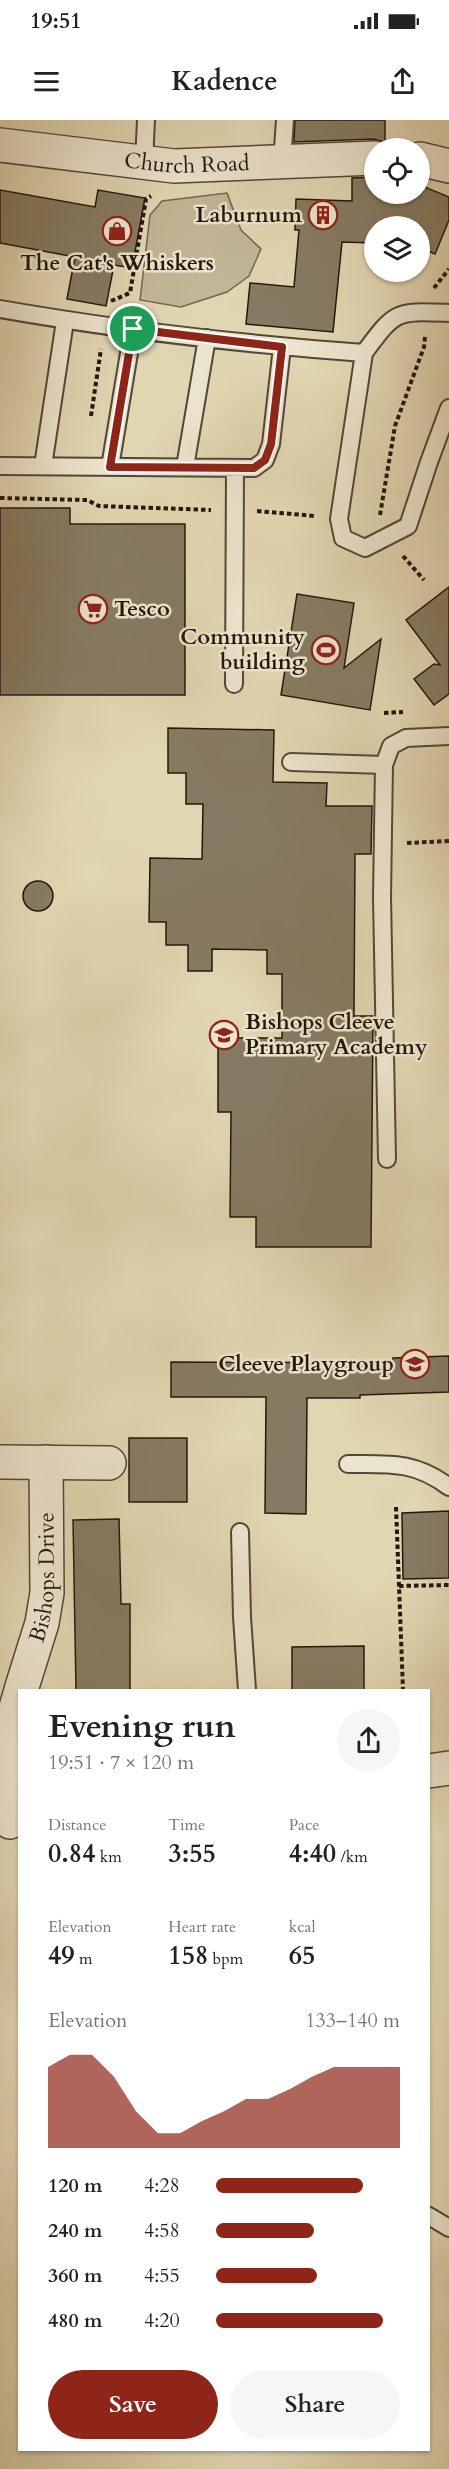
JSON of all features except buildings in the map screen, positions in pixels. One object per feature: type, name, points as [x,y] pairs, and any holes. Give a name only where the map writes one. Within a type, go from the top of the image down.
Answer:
[{"type":"street","name":"Church Road","points":[[0,145],[174,166],[364,158]]},
{"type":"street","points":[[430,161],[449,166]]},
{"type":"street","points":[[0,1462],[109,1462]]},
{"type":"street","name":"Bishops Drive","points":[[21,1689],[42,1623],[47,1593],[46,1462]]},
{"type":"street","name":"Bishops Drive","points":[[10,1823],[3,1752],[18,1699]]},
{"type":"street","points":[[430,1771],[449,1768]]},
{"type":"lane","points":[[144,162],[146,120]]},
{"type":"lane","points":[[282,162],[285,120]]},
{"type":"lane","points":[[0,309],[65,321],[282,347],[364,353]]},
{"type":"lane","points":[[449,313],[408,311],[389,320],[364,353],[339,519],[343,538],[365,548],[389,538],[408,526],[449,408]]},
{"type":"lane","points":[[43,466],[65,321]]},
{"type":"lane","points":[[110,467],[133,329]]},
{"type":"lane","points":[[185,467],[207,338]]},
{"type":"lane","points":[[0,466],[254,468],[265,460],[271,444],[282,347]]},
{"type":"lane","points":[[234,468],[234,684]]},
{"type":"lane","points":[[387,1159],[384,765],[391,746],[406,738],[449,736]]},
{"type":"lane","points":[[291,762],[384,765]]},
{"type":"lane","points":[[348,1464],[403,1464],[418,1468],[449,1487]]},
{"type":"lane","points":[[240,1532],[246,1689]]},
{"type":"lane","points":[[430,2217],[449,2228]]},
{"type":"path","points":[[378,524],[395,426],[424,347],[432,290],[449,269]]},
{"type":"path","points":[[383,844],[449,841]]},
{"type":"path","points":[[396,1507],[403,1689]]},
{"type":"path","points":[[399,1586],[449,1585]]},
{"type":"shaded area","points":[[227,193],[241,230],[261,249],[249,276],[227,292],[181,307],[140,300],[150,215],[162,201]]},
{"type":"place","name":"Laburnum","points":[[323,215]]},
{"type":"place","name":"The Cat's Whiskers","points":[[117,231]]},
{"type":"place","name":"Tesco","points":[[93,609]]},
{"type":"place","name":"Community building","points":[[326,650]]},
{"type":"place","name":"Bishops Cleeve Primary Academy","points":[[224,1035]]},
{"type":"place","name":"Cleeve Playgroup","points":[[415,1364]]},
{"type":"route","points":[[133,329],[282,347],[271,444],[265,460],[254,468],[110,467],[133,329]]}]
